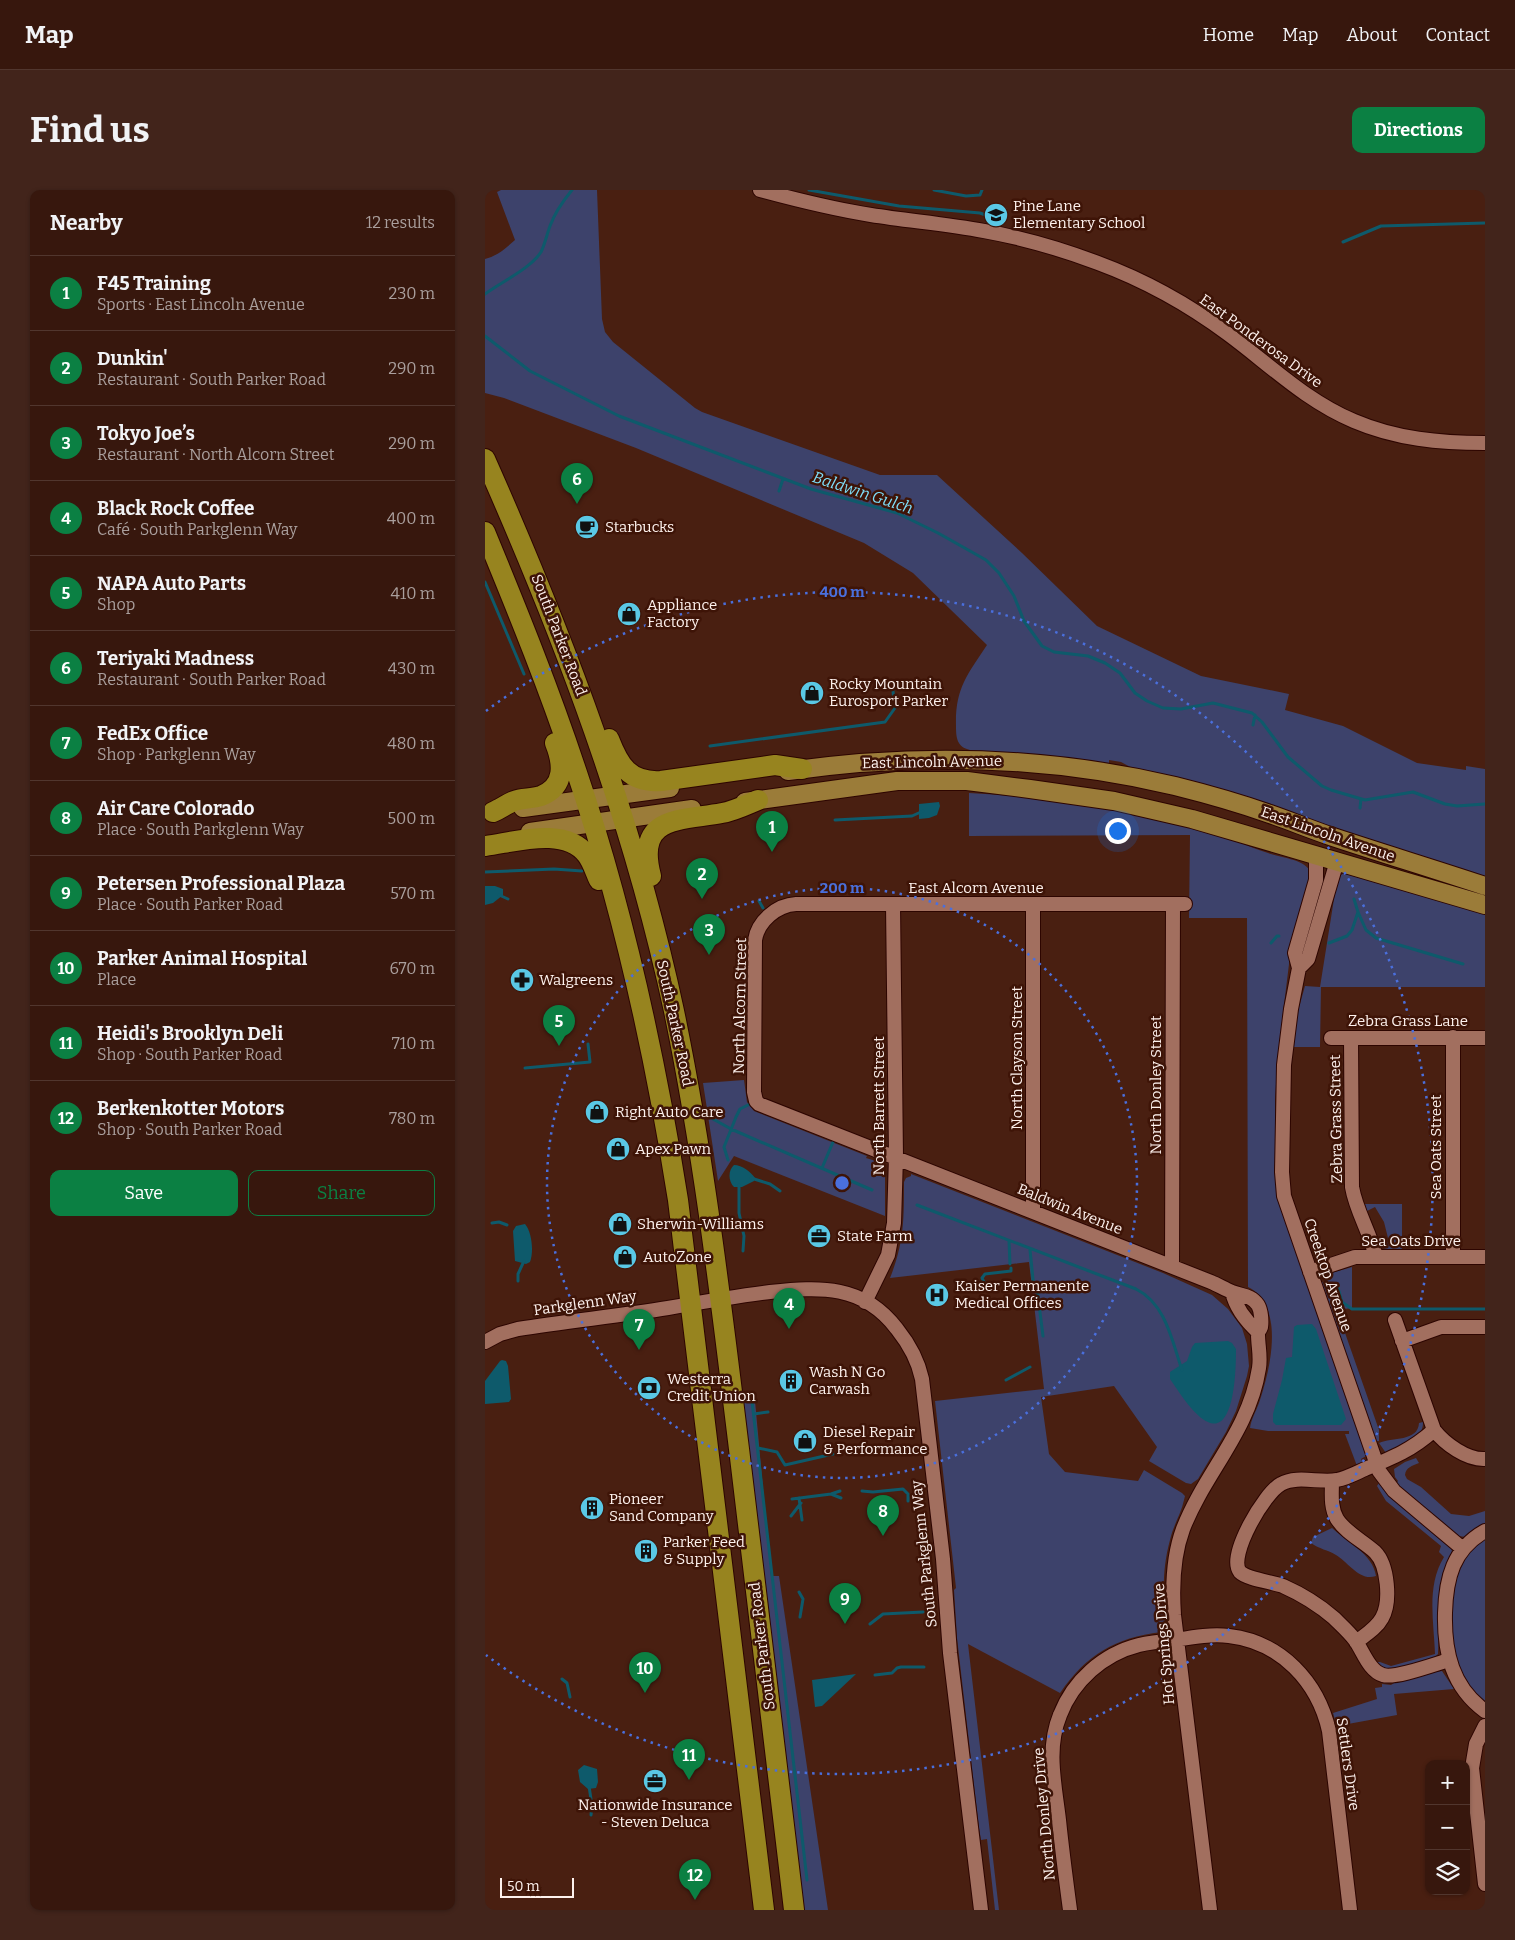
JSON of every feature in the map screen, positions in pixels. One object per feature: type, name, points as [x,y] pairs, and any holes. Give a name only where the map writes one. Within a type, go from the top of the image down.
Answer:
[{"type":"highway","name":"South Parker Road","points":[[485,459],[535,572],[582,694],[623,818],[653,924],[674,1012],[701,1158],[720,1299],[794,1910]]},
{"type":"highway","name":"South Parker Road","points":[[485,532],[547,685],[586,799],[613,892],[645,1020],[678,1200],[764,1910]]},
{"type":"highway","points":[[489,813],[515,801],[534,798],[546,793],[556,783],[562,766],[560,755],[506,610],[510,593]]},
{"type":"highway","points":[[582,694],[598,706],[621,765],[629,773],[641,780],[661,781],[775,765],[802,769]]},
{"type":"highway","points":[[674,1012],[676,976],[648,865],[647,852],[649,841],[657,830],[669,822],[723,813],[758,800]]},
{"type":"highway","points":[[485,846],[548,838],[568,841],[579,847],[587,855],[598,880],[613,892]]},
{"type":"main road","name":"East Lincoln Avenue","points":[[489,813],[802,769],[864,763],[974,759],[1033,763],[1109,773],[1176,786],[1238,803],[1331,836],[1485,886]]},
{"type":"main road","name":"East Lincoln Avenue","points":[[485,838],[889,782],[936,780],[978,782],[1081,796],[1157,810],[1211,824],[1485,906]]},
{"type":"street","name":"East Ponderosa Drive","points":[[760,190],[837,209],[982,230],[1036,242],[1065,251],[1111,268],[1173,299],[1220,328],[1306,395],[1348,419],[1381,431],[1412,438],[1485,443]]},
{"type":"street","name":"Creektop Avenue","points":[[1316,855],[1316,880],[1295,953],[1299,968],[1290,1016],[1283,1078],[1282,1176],[1286,1203],[1377,1465],[1384,1479],[1392,1489],[1463,1549]]},
{"type":"street","name":"Creektop Avenue","points":[[1299,968],[1308,959],[1337,861]]},
{"type":"street","name":"North Barrett Street","points":[[865,1302],[891,1244],[895,1217],[893,904]]},
{"type":"street","name":"North Clayson Street","points":[[1033,904],[1033,1211]]},
{"type":"street","name":"East Alcorn Avenue","points":[[769,916],[778,909],[791,905],[1179,904]]},
{"type":"street","name":"North Donley Street","points":[[1172,1266],[1179,904]]},
{"type":"street","name":"North Alcorn Street","points":[[756,1101],[754,1092],[754,944],[756,933],[769,916]]},
{"type":"street","name":"Sea Oats Street","points":[[1453,1037],[1453,1257]]},
{"type":"street","name":"Zebra Grass Lane","points":[[1331,1038],[1485,1038]]},
{"type":"street","name":"Zebra Grass Street","points":[[1351,1038],[1352,1187],[1357,1205],[1370,1234],[1375,1257]]},
{"type":"street","name":"Baldwin Avenue","points":[[756,1101],[1172,1266],[1232,1292]]},
{"type":"street","name":"Sea Oats Drive","points":[[1310,1272],[1351,1258],[1485,1257]]},
{"type":"street","name":"South Parkglenn Way","points":[[691,1304],[817,1288],[839,1292],[865,1302],[885,1315],[901,1334],[915,1358],[921,1374],[943,1552],[947,1624],[981,1910]]},
{"type":"street","name":"Hot Springs Drive","points":[[1210,1910],[1177,1640],[1173,1590],[1178,1546],[1193,1506],[1235,1437],[1247,1412],[1259,1367],[1258,1332],[1242,1314],[1232,1292]]},
{"type":"street","name":"Parkglenn Way","points":[[485,1342],[500,1334],[518,1329],[691,1304]]},
{"type":"street","points":[[1395,1320],[1434,1430],[1467,1456],[1485,1459]]},
{"type":"street","points":[[1402,1341],[1443,1327],[1485,1327]]},
{"type":"street","points":[[1434,1430],[1410,1449],[1377,1465],[1340,1479],[1287,1481],[1274,1488],[1248,1528],[1239,1549],[1237,1563],[1240,1571],[1245,1575],[1284,1587],[1316,1604],[1334,1618],[1356,1642],[1375,1670],[1385,1676],[1396,1675],[1449,1660]]},
{"type":"street","points":[[1332,1480],[1333,1505],[1337,1518],[1376,1554],[1386,1573],[1384,1616],[1376,1627],[1356,1642]]},
{"type":"street","points":[[1485,1531],[1474,1538],[1463,1549],[1451,1570],[1447,1585],[1445,1638],[1454,1674],[1464,1691],[1485,1711]]},
{"type":"street","name":"Settlers Drive","points":[[1177,1640],[1223,1636],[1256,1643],[1284,1658],[1303,1676],[1311,1687],[1323,1710],[1329,1731],[1350,1910]]},
{"type":"street","name":"North Donley Drive","points":[[1069,1910],[1052,1761],[1054,1733],[1059,1716],[1074,1689],[1087,1674],[1104,1660],[1140,1644],[1177,1640]]},
{"type":"street","points":[[1485,1726],[1475,1748],[1471,1768],[1485,1884]]},
{"type":"shaded area","points":[[501,190],[597,190],[602,319],[605,332],[613,342],[695,408],[880,475],[937,475],[1022,553],[1097,626],[1201,676],[1289,694],[1285,710],[1343,726],[1417,763],[1466,770],[1466,766],[1485,769],[1485,880],[1341,833],[1247,797],[1176,777],[1134,769],[1121,762],[1109,760],[1108,764],[1051,756],[970,750],[962,747],[956,734],[956,713],[960,692],[968,674],[987,645],[913,573],[864,543],[636,448],[504,398],[485,393],[485,259],[505,249],[515,240],[497,192]]},
{"type":"shaded area","points":[[969,793],[1028,797],[1116,809],[1145,815],[1211,831],[1273,855],[1299,862],[1308,868],[1311,873],[1290,956],[1278,1054],[1275,1100],[1276,1188],[1281,1209],[1365,1451],[1366,1456],[1361,1459],[1363,1463],[1357,1466],[1345,1434],[1349,1434],[1349,1431],[1268,1431],[1250,1428],[1267,1374],[1272,1340],[1271,1324],[1267,1309],[1260,1296],[1248,1287],[1247,918],[1189,918],[1190,835],[969,836]]},
{"type":"shaded area","points":[[939,802],[940,806],[937,815],[919,819],[919,804]]},
{"type":"shaded area","points":[[1346,872],[1485,912],[1485,987],[1321,987],[1320,1047],[1292,1047],[1296,1018],[1305,986],[1320,987],[1337,880]]},
{"type":"shaded area","points":[[485,886],[495,886],[503,889],[503,895],[493,903],[485,905]]},
{"type":"shaded area","points":[[744,1080],[747,1102],[754,1111],[867,1156],[866,1158],[876,1161],[883,1167],[885,1166],[885,1216],[734,1156],[718,1181],[703,1083]]},
{"type":"shaded area","points":[[734,1165],[749,1171],[755,1178],[754,1181],[742,1187],[734,1187],[730,1176]]},
{"type":"shaded area","points":[[911,1174],[1163,1273],[1212,1295],[1228,1309],[1242,1328],[1247,1344],[1249,1366],[1236,1411],[1226,1432],[1198,1479],[1191,1484],[1186,1483],[1149,1461],[1157,1447],[1114,1386],[1041,1397],[1049,1454],[1065,1472],[1138,1481],[1144,1470],[1185,1496],[1167,1551],[1164,1582],[1166,1625],[1161,1632],[1130,1639],[1103,1650],[1070,1679],[1060,1693],[968,1644],[999,1910],[995,1910],[987,1839],[981,1840],[979,1828],[957,1638],[954,1590],[956,1588],[935,1401],[1044,1389],[1029,1262],[890,1278],[901,1242],[904,1182]]},
{"type":"shaded area","points":[[1365,1204],[1402,1204],[1402,1249],[1386,1249],[1381,1247],[1380,1244],[1389,1242],[1384,1222],[1375,1207],[1367,1211]]},
{"type":"shaded area","points":[[525,1224],[531,1237],[532,1248],[530,1262],[526,1264],[515,1261],[513,1231],[516,1226]]},
{"type":"shaded area","points":[[1352,1267],[1352,1308],[1337,1310],[1379,1430],[1379,1441],[1375,1441],[1321,1283],[1327,1280],[1328,1274]]},
{"type":"shaded area","points":[[1312,1324],[1316,1329],[1346,1419],[1341,1425],[1276,1425],[1273,1422],[1273,1414],[1286,1358],[1292,1357],[1294,1327]]},
{"type":"shaded area","points":[[1228,1341],[1236,1349],[1235,1382],[1232,1396],[1224,1418],[1217,1423],[1208,1422],[1197,1415],[1187,1403],[1170,1379],[1170,1372],[1187,1361],[1195,1343]]},
{"type":"shaded area","points":[[502,1360],[506,1361],[508,1366],[511,1399],[509,1402],[485,1404],[485,1381]]},
{"type":"shaded area","points":[[755,1401],[771,1576],[779,1576],[828,1910],[804,1910],[743,1402]]},
{"type":"shaded area","points":[[1423,1422],[1419,1434],[1404,1445],[1386,1453],[1379,1443],[1409,1436],[1418,1429],[1419,1423]]},
{"type":"shaded area","points":[[1416,1458],[1419,1463],[1407,1470],[1405,1475],[1407,1479],[1421,1487],[1451,1514],[1469,1516],[1485,1511],[1485,1524],[1466,1537],[1458,1536],[1396,1484],[1398,1481],[1395,1477],[1394,1469]]},
{"type":"shaded area","points":[[1379,1483],[1389,1495],[1451,1548],[1452,1551],[1440,1585],[1438,1654],[1434,1658],[1394,1669],[1384,1668],[1377,1662],[1391,1666],[1435,1654],[1433,1592],[1438,1568],[1444,1557],[1439,1552],[1441,1546],[1386,1501],[1377,1486]]},
{"type":"shaded area","points":[[1332,1528],[1365,1555],[1374,1568],[1376,1576],[1370,1577],[1359,1574],[1341,1558],[1311,1543],[1313,1537]]},
{"type":"shaded area","points":[[1485,1538],[1485,1703],[1471,1690],[1461,1674],[1453,1647],[1450,1616],[1453,1586],[1457,1572],[1467,1554]]},
{"type":"shaded area","points":[[1442,1671],[1454,1689],[1394,1694],[1397,1715],[1337,1726],[1333,1713],[1377,1699],[1375,1688],[1382,1687],[1382,1684],[1391,1685]]},
{"type":"shaded area","points":[[856,1674],[822,1706],[815,1707],[812,1680]]},
{"type":"shaded area","points":[[584,1765],[597,1769],[598,1782],[596,1788],[588,1789],[580,1782],[578,1770]]},
{"type":"waterway","points":[[485,294],[523,270],[536,258],[541,252],[554,216],[572,190]]},
{"type":"waterway","points":[[809,190],[899,206],[980,213],[999,220]]},
{"type":"waterway","points":[[934,190],[966,196],[980,195],[982,190]]},
{"type":"waterway","points":[[1343,242],[1381,226],[1485,223]]},
{"type":"waterway","name":"Baldwin Gulch","points":[[485,336],[530,371],[619,416],[811,489],[897,513],[938,533],[986,560],[999,573],[1014,596],[1024,621],[1042,646],[1054,652],[1088,656],[1105,663],[1120,673],[1135,693],[1163,708],[1181,709],[1213,703],[1252,713],[1262,722],[1288,757],[1322,786],[1365,800],[1413,792],[1445,804],[1457,806],[1485,804]]},
{"type":"waterway","points":[[779,491],[783,479]]},
{"type":"waterway","points":[[485,582],[524,674]]},
{"type":"waterway","points":[[710,746],[885,722],[895,708],[892,683]]},
{"type":"waterway","name":"Baldwin Gulch","points":[[1253,725],[1255,715]]},
{"type":"waterway","points":[[1360,808],[1361,799]]},
{"type":"waterway","points":[[835,820],[912,816],[923,811]]},
{"type":"waterway","points":[[485,872],[554,869],[582,871]]},
{"type":"waterway","points":[[499,895],[508,899]]},
{"type":"waterway","points":[[1329,943],[1347,936],[1352,930],[1358,912],[1354,899]]},
{"type":"waterway","points":[[759,901],[763,908]]},
{"type":"waterway","points":[[1358,912],[1366,930],[1376,938],[1463,964]]},
{"type":"waterway","points":[[1271,943],[1279,936]]},
{"type":"waterway","points":[[525,1068],[590,1062],[588,1044]]},
{"type":"waterway","points":[[728,1160],[724,1147],[736,1117],[740,1109],[752,1103]]},
{"type":"waterway","points":[[713,1119],[731,1129],[872,1190]]},
{"type":"waterway","points":[[822,1168],[833,1142]]},
{"type":"waterway","points":[[751,1178],[770,1184],[780,1191]]},
{"type":"waterway","points":[[739,1185],[739,1213],[744,1236],[743,1251]]},
{"type":"waterway","points":[[917,1205],[1136,1289],[1154,1304],[1167,1324],[1182,1370]]},
{"type":"waterway","points":[[492,1223],[499,1222],[507,1225]]},
{"type":"waterway","points":[[1009,1241],[1010,1264]]},
{"type":"waterway","points":[[1030,1250],[1034,1289]]},
{"type":"waterway","points":[[518,1281],[518,1274],[524,1261]]},
{"type":"waterway","points":[[985,1284],[982,1278],[985,1274],[1011,1271],[1011,1268]]},
{"type":"waterway","points":[[1034,1284],[1037,1289],[1043,1336]]},
{"type":"waterway","points":[[1338,1288],[1342,1302],[1352,1309],[1485,1309]]},
{"type":"waterway","points":[[1006,1380],[1030,1367]]},
{"type":"waterway","points":[[752,1401],[807,1880]]},
{"type":"waterway","points":[[754,1414],[768,1412]]},
{"type":"waterway","points":[[758,1448],[777,1452],[785,1465],[833,1454]]},
{"type":"waterway","points":[[862,1491],[873,1492],[903,1489],[908,1494],[908,1501]]},
{"type":"waterway","points":[[792,1499],[840,1491]]},
{"type":"waterway","points":[[831,1494],[841,1498]]},
{"type":"waterway","points":[[799,1498],[802,1520]]},
{"type":"waterway","points":[[791,1516],[801,1503]]},
{"type":"waterway","points":[[799,1592],[803,1599],[800,1617]]},
{"type":"waterway","points":[[870,1624],[883,1614],[923,1612]]},
{"type":"waterway","points":[[875,1675],[892,1673],[901,1667],[924,1667]]},
{"type":"waterway","points":[[562,1679],[567,1683],[570,1697]]},
{"type":"waterway","points":[[589,1786],[592,1806],[591,1815]]},
{"type":"place","name":"Pine Lane Elementary School","points":[[996,215]]},
{"type":"place","name":"Teriyaki Madness","points":[[577,504]]},
{"type":"place","name":"Starbucks","points":[[587,527]]},
{"type":"place","name":"Appliance Factory","points":[[629,614]]},
{"type":"place","name":"Rocky Mountain Eurosport Parker","points":[[812,693]]},
{"type":"place","name":"F45 Training","points":[[772,852]]},
{"type":"place","name":"Dunkin'","points":[[702,899]]},
{"type":"place","name":"Tokyo Joe’s","points":[[709,955]]},
{"type":"place","name":"Walgreens","points":[[522,980]]},
{"type":"place","name":"NAPA Auto Parts","points":[[559,1046]]},
{"type":"place","name":"Right Auto Care","points":[[597,1112]]},
{"type":"place","name":"Apex Pawn","points":[[618,1149]]},
{"type":"place","name":"Sherwin-Williams","points":[[620,1224]]},
{"type":"place","name":"State Farm","points":[[819,1236]]},
{"type":"place","name":"AutoZone","points":[[625,1257]]},
{"type":"place","name":"Kaiser Permanente Medical Offices","points":[[937,1295]]},
{"type":"place","name":"Black Rock Coffee","points":[[789,1329]]},
{"type":"place","name":"FedEx Office","points":[[639,1350]]},
{"type":"place","name":"Wash N Go Carwash","points":[[791,1381]]},
{"type":"place","name":"Westerra Credit Union","points":[[649,1388]]},
{"type":"place","name":"Diesel Repair & Performance","points":[[805,1441]]},
{"type":"place","name":"Pioneer Sand Company","points":[[592,1508]]},
{"type":"place","name":"Air Care Colorado","points":[[883,1536]]},
{"type":"place","name":"Parker Feed & Supply","points":[[646,1551]]},
{"type":"place","name":"Petersen Professional Plaza","points":[[845,1624]]},
{"type":"place","name":"Parker Animal Hospital","points":[[645,1693]]},
{"type":"place","name":"Heidi's Brooklyn Deli","points":[[689,1780]]},
{"type":"place","name":"Nationwide Insurance - Steven Deluca","points":[[655,1781]]},
{"type":"place","name":"Berkenkotter Motors","points":[[695,1900]]}]
